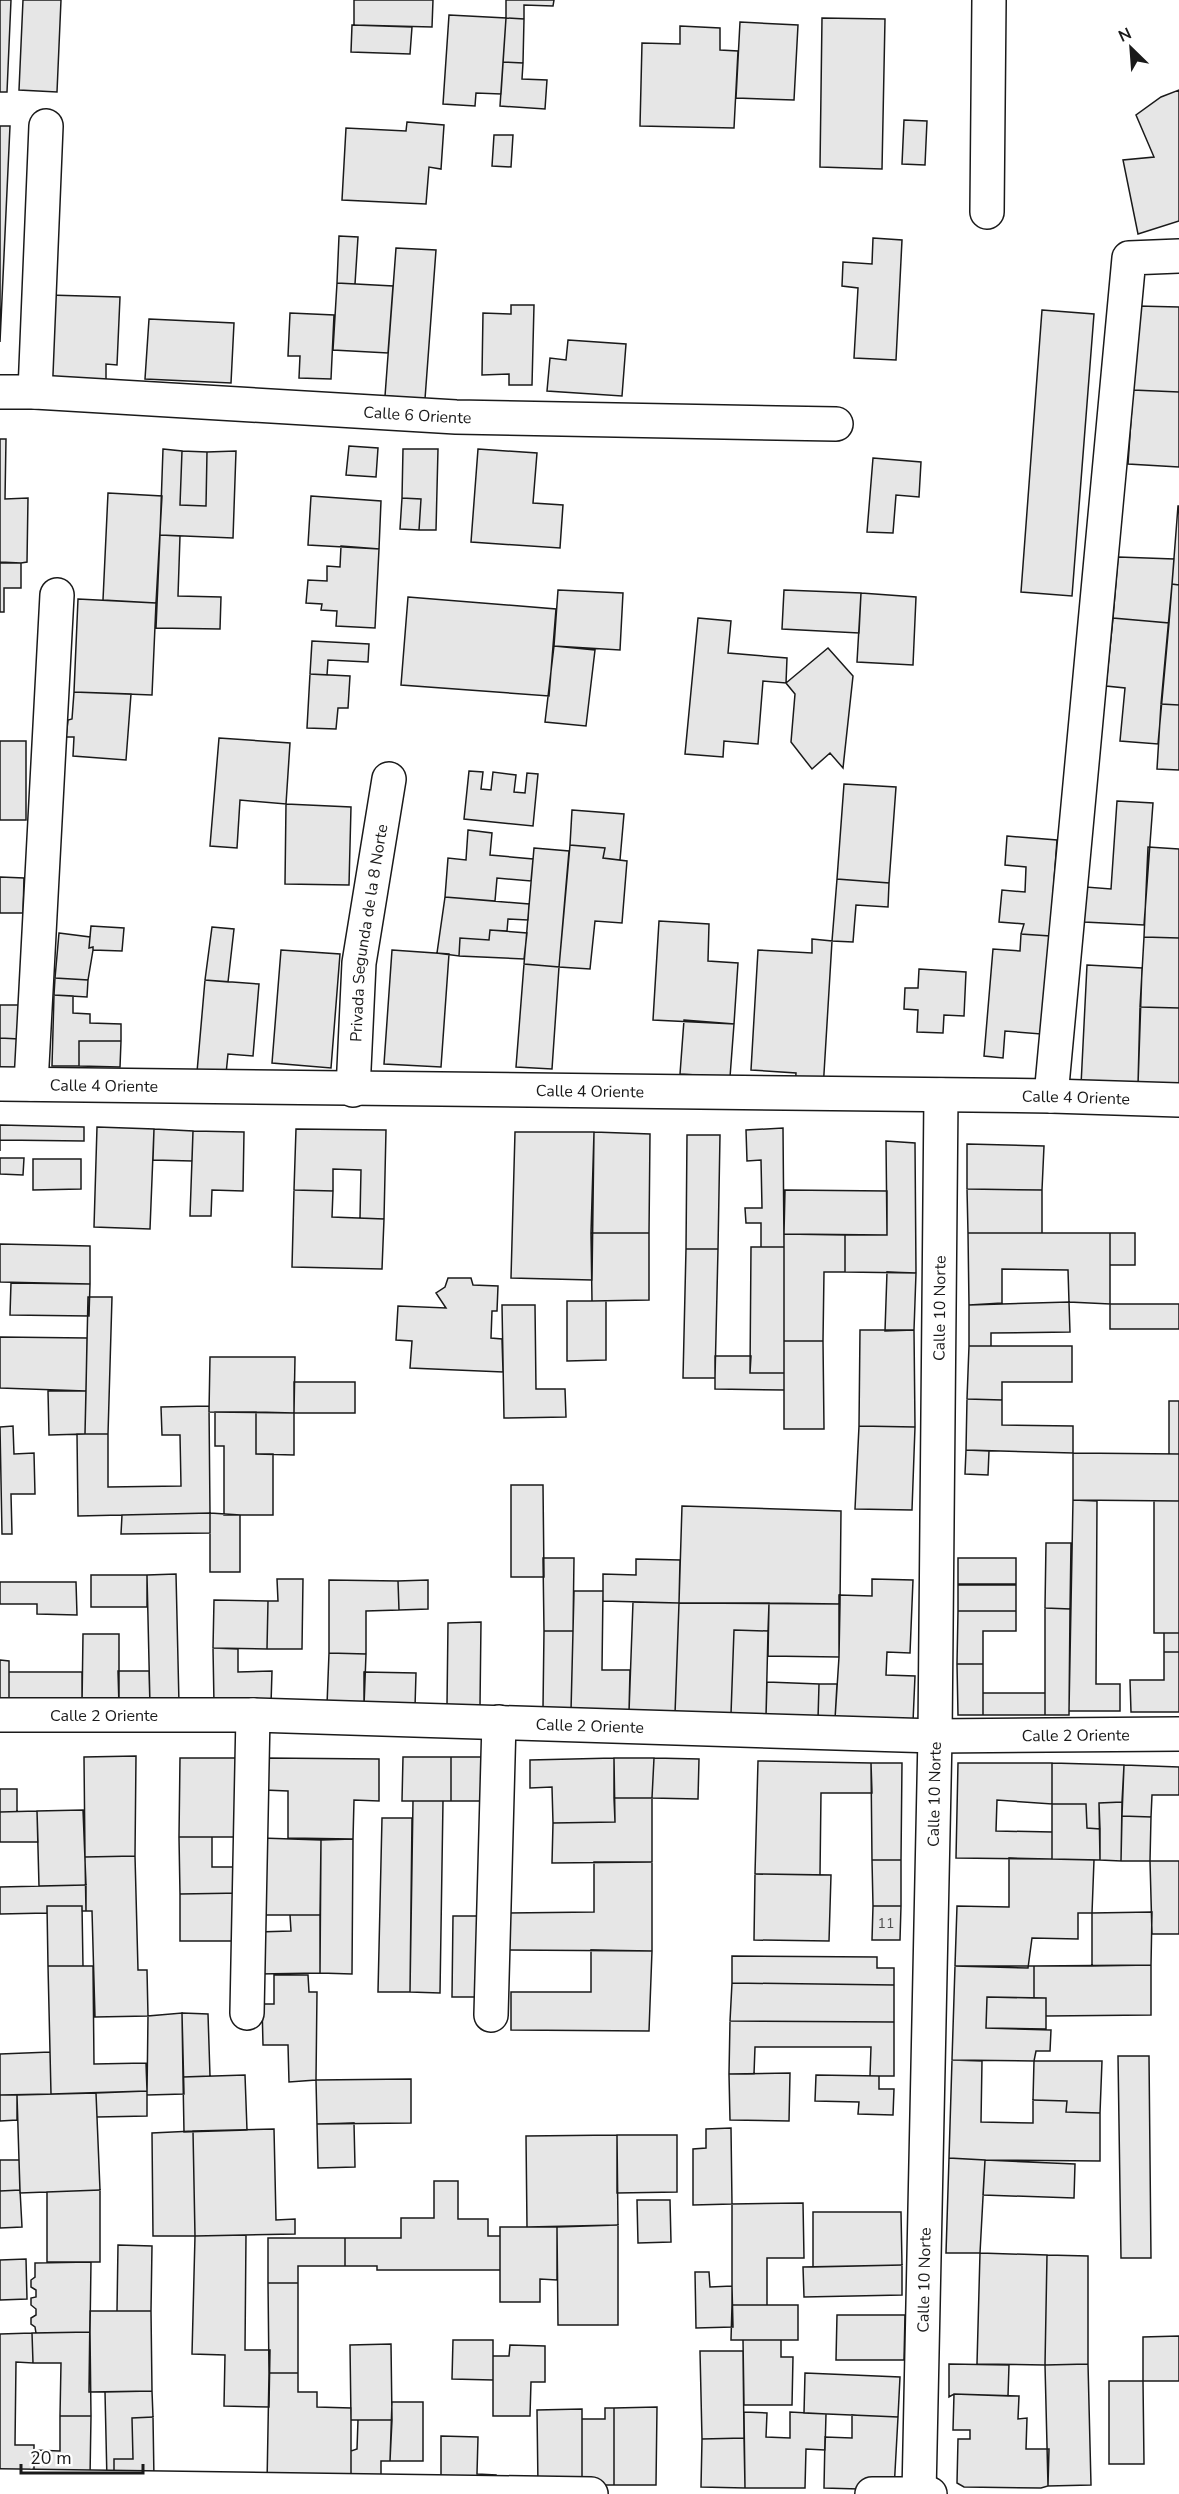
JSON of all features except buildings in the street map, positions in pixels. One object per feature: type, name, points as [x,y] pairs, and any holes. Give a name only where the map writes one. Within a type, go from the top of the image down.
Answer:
[{"type":"street","points":[[987,212],[989,0]]},
{"type":"street","points":[[35,392],[46,126]]},
{"type":"street","points":[[1051,1096],[1129,258],[1179,256]]},
{"type":"street","name":"Calle 6 Oriente","points":[[0,392],[35,392],[456,417],[836,424]]},
{"type":"street","points":[[16,1084],[57,595]]},
{"type":"street","name":"Privada Segunda de la 8 Norte","points":[[353,1090],[359,963],[389,779]]},
{"type":"street","name":"Calle 4 Oriente","points":[[16,1084],[353,1090],[1051,1096],[1179,1100]]},
{"type":"street","name":"Calle 10 Norte","points":[[919,2494],[934,1736],[940,1095]]},
{"type":"street","name":"Calle 2 Oriente","points":[[0,1715],[253,1715],[934,1736],[1179,1734]]},
{"type":"street","points":[[248,2013],[253,1715]]},
{"type":"street","points":[[492,2015],[499,1722]]},
{"type":"street","points":[[0,2486],[591,2494]]},
{"type":"street","points":[[872,2494],[930,2494]]}]
